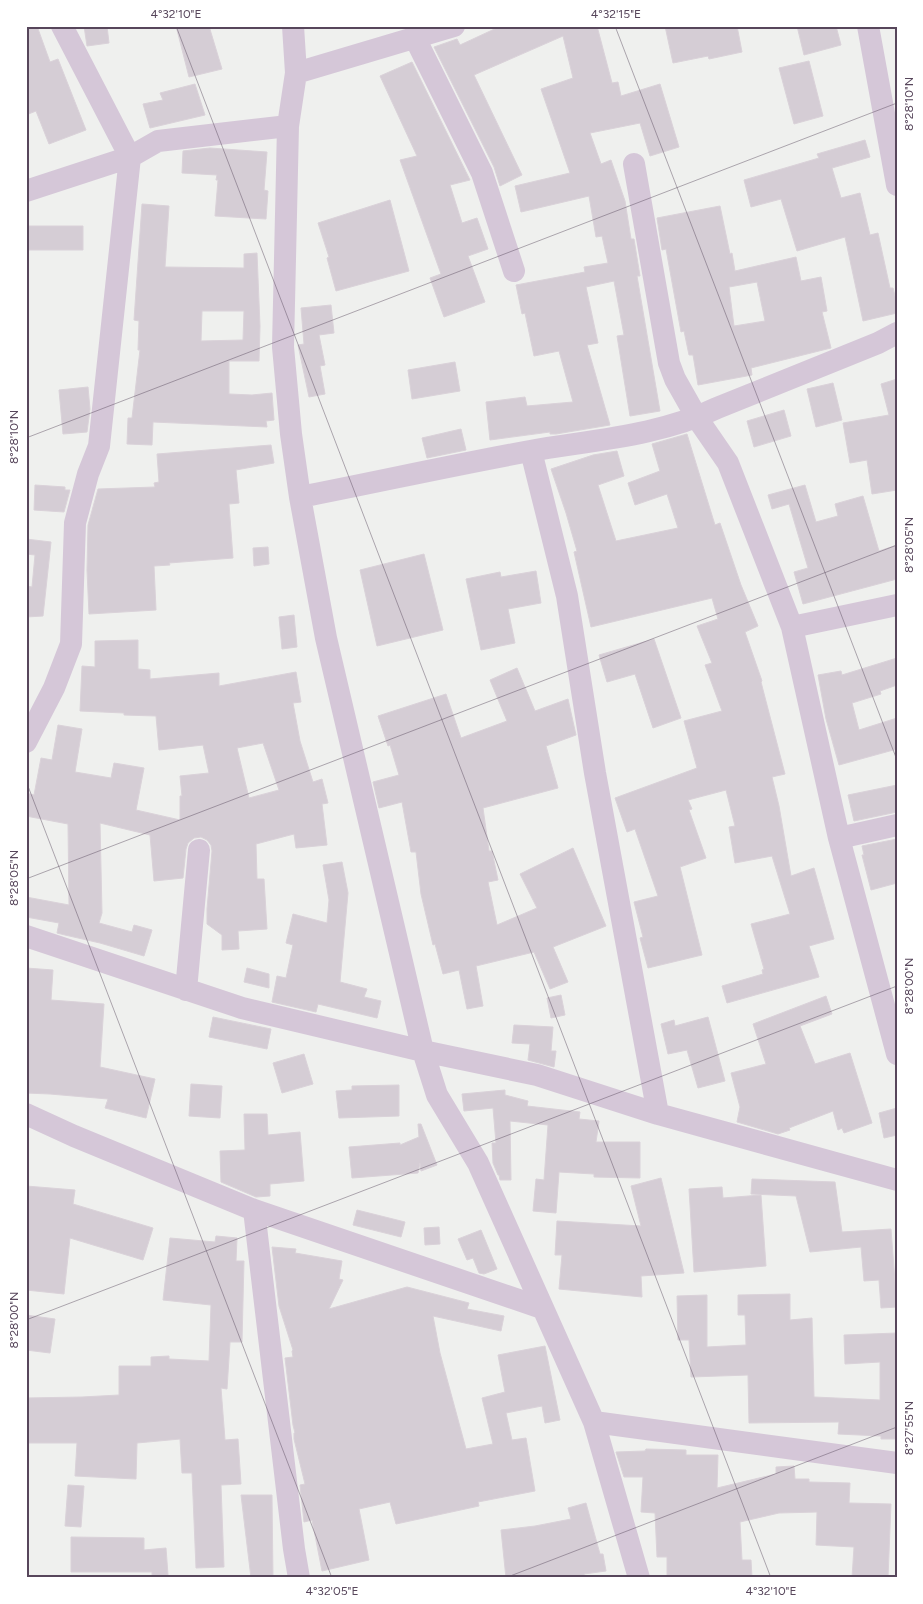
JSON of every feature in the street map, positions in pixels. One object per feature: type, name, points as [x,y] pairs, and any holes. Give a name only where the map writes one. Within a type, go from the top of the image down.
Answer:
[{"type":"street","points":[[26,742],[54,688],[71,644],[75,523],[88,474],[99,446],[130,157],[62,26]]},
{"type":"street","points":[[293,26],[296,73],[288,126],[282,347],[300,498],[326,638],[423,1051],[437,1095],[478,1163],[594,1422],[639,1578]]},
{"type":"street","points":[[296,73],[454,26]]},
{"type":"street","points":[[868,26],[897,184]]},
{"type":"street","points":[[415,38],[482,173],[514,271]]},
{"type":"street","points":[[26,191],[130,157],[158,141],[288,126]]},
{"type":"street","points":[[634,164],[669,363],[675,379],[697,418],[728,463],[792,627],[839,838],[896,1050]]},
{"type":"street","points":[[300,498],[531,451],[626,437],[697,418],[717,408],[878,343],[897,333]]},
{"type":"street","points":[[531,451],[567,596],[596,773],[658,1114]]},
{"type":"street","points":[[792,627],[897,606]]},
{"type":"street","points":[[839,838],[897,825]]},
{"type":"street","points":[[186,990],[199,850]]},
{"type":"street","points":[[26,936],[242,1008],[423,1051],[537,1075],[658,1114],[897,1180]]},
{"type":"street","points":[[26,1114],[74,1136],[254,1210],[542,1308]]},
{"type":"street","points":[[254,1210],[299,1578]]},
{"type":"street","points":[[594,1422],[897,1463]]},
{"type":"building","points":[[26,26],[37,26],[50,62],[58,59],[86,130],[49,144],[36,111],[26,115]]},
{"type":"building","points":[[84,26],[107,26],[109,43],[87,46]]},
{"type":"building","points":[[176,26],[209,26],[222,69],[189,77]]},
{"type":"building","points":[[501,26],[597,26],[612,83],[618,82],[621,96],[660,84],[679,147],[650,156],[640,123],[590,133],[601,164],[611,160],[625,201],[631,239],[634,239],[640,276],[637,276],[660,411],[630,416],[617,336],[624,335],[614,281],[586,287],[598,343],[587,345],[610,425],[556,434],[550,434],[550,432],[490,440],[486,402],[525,397],[527,406],[573,402],[559,351],[534,356],[525,313],[522,314],[516,285],[585,272],[584,267],[608,263],[602,236],[596,237],[589,196],[521,212],[515,186],[570,173],[541,89],[573,78],[563,36],[474,75],[522,175],[500,186],[494,167],[434,47],[457,39],[460,45]]},
{"type":"building","points":[[665,26],[737,26],[742,52],[709,59],[708,56],[673,63]]},
{"type":"building","points":[[797,26],[836,26],[841,45],[804,55]]},
{"type":"building","points":[[809,61],[823,116],[794,124],[779,68]]},
{"type":"building","points":[[412,62],[470,180],[450,185],[462,223],[477,218],[488,249],[468,256],[485,302],[444,317],[430,278],[441,274],[400,160],[417,156],[380,76]]},
{"type":"building","points":[[195,84],[205,115],[150,128],[143,104],[163,100],[160,93]]},
{"type":"building","points":[[865,140],[870,157],[832,168],[841,198],[860,193],[870,235],[878,233],[890,288],[893,288],[897,304],[897,313],[863,321],[845,237],[797,251],[781,199],[751,207],[744,180],[819,158],[817,154]]},
{"type":"building","points":[[210,148],[267,152],[264,190],[268,191],[266,219],[215,216],[217,175],[182,173],[183,151]]},
{"type":"building","points":[[390,200],[409,271],[336,291],[327,258],[329,257],[318,223]]},
{"type":"building","points":[[142,204],[169,206],[165,267],[244,268],[244,254],[257,253],[260,326],[259,361],[229,361],[229,394],[252,395],[272,393],[274,420],[266,421],[267,427],[153,422],[152,445],[127,444],[128,418],[132,418],[140,350],[138,350],[139,321],[134,320]],"holes":[[[202,311],[244,311],[243,340],[201,341]]]},
{"type":"building","points":[[720,206],[735,271],[796,257],[801,281],[821,277],[827,311],[822,312],[831,348],[751,368],[752,375],[698,385],[693,355],[689,355],[684,331],[681,332],[666,249],[662,250],[657,218]],"holes":[[[757,282],[765,321],[734,326],[729,287]]]},
{"type":"building","points":[[26,226],[83,226],[83,250],[26,250]]},
{"type":"building","points":[[331,305],[334,333],[319,335],[325,365],[320,366],[325,394],[309,397],[298,345],[304,344],[301,308]]},
{"type":"building","points":[[455,362],[460,391],[412,399],[408,370]]},
{"type":"building","points":[[897,379],[897,490],[872,494],[867,460],[850,463],[843,423],[889,415],[881,384]]},
{"type":"building","points":[[833,383],[842,420],[816,427],[807,389]]},
{"type":"building","points":[[88,387],[90,409],[87,432],[63,434],[59,390]]},
{"type":"building","points":[[784,410],[791,436],[754,447],[747,421]]},
{"type":"building","points":[[461,429],[466,450],[427,458],[422,438]]},
{"type":"building","points":[[687,434],[715,525],[720,523],[741,585],[758,626],[745,632],[762,681],[785,774],[772,777],[791,876],[814,868],[834,939],[809,946],[819,977],[727,1003],[722,986],[763,974],[762,970],[764,969],[751,924],[790,914],[772,856],[735,863],[729,827],[735,826],[726,790],[688,800],[692,809],[689,810],[706,858],[680,867],[702,955],[648,968],[640,938],[643,937],[634,902],[658,896],[635,829],[627,832],[615,798],[697,768],[684,721],[722,711],[705,665],[712,663],[697,626],[718,619],[712,598],[591,627],[574,552],[577,551],[551,469],[593,455],[617,451],[624,476],[598,485],[616,541],[678,528],[667,494],[635,505],[628,483],[660,471],[652,444]]},
{"type":"building","points":[[271,445],[274,463],[236,470],[239,503],[229,504],[233,558],[154,566],[156,610],[89,614],[87,570],[88,525],[98,489],[155,487],[154,483],[159,482],[157,454]]},
{"type":"building","points":[[35,485],[65,487],[65,490],[70,490],[64,512],[34,510]]},
{"type":"building","points":[[805,485],[816,522],[838,516],[835,504],[863,496],[879,551],[897,545],[897,579],[803,604],[794,572],[808,568],[789,504],[772,509],[768,495]]},
{"type":"building","points":[[26,539],[51,542],[43,616],[26,617],[26,586],[32,587],[35,555],[26,554]]},
{"type":"building","points":[[268,547],[269,564],[254,566],[253,548]]},
{"type":"building","points":[[424,554],[443,630],[377,646],[360,570]]},
{"type":"building","points":[[536,571],[541,603],[508,609],[515,643],[481,650],[466,579],[500,572],[501,577]]},
{"type":"building","points":[[294,615],[297,647],[282,649],[279,617]]},
{"type":"building","points":[[654,639],[681,718],[653,728],[635,674],[607,682],[599,655]]},
{"type":"building","points":[[138,640],[138,669],[150,670],[150,679],[219,673],[219,686],[296,672],[301,702],[293,703],[300,741],[313,782],[322,779],[328,803],[322,804],[327,845],[296,848],[294,834],[256,844],[257,879],[264,879],[267,929],[238,931],[239,949],[222,950],[222,935],[207,924],[212,851],[211,845],[201,837],[194,838],[188,843],[183,878],[154,881],[150,835],[100,823],[102,913],[99,923],[132,932],[134,925],[152,930],[144,956],[57,933],[59,923],[26,917],[26,897],[69,905],[68,824],[26,816],[26,793],[34,795],[41,758],[52,760],[58,725],[82,729],[75,772],[111,778],[114,763],[144,768],[136,810],[180,820],[180,796],[182,796],[180,776],[209,773],[203,745],[159,750],[156,716],[80,711],[82,666],[95,667],[95,641]],"holes":[[[263,743],[279,790],[249,798],[237,748]]]},
{"type":"building","points":[[897,658],[897,685],[880,691],[881,694],[852,703],[859,730],[897,718],[897,749],[839,765],[826,719],[818,675],[841,671],[842,675]]},
{"type":"building","points":[[517,668],[535,711],[568,699],[576,735],[546,746],[558,788],[483,808],[489,851],[492,851],[498,880],[488,882],[497,925],[537,908],[520,874],[573,848],[606,926],[553,947],[568,982],[550,989],[534,952],[476,966],[483,1006],[467,1009],[459,970],[443,974],[435,944],[433,945],[421,894],[416,852],[411,852],[402,802],[379,808],[373,782],[399,775],[390,745],[388,746],[378,716],[446,694],[461,738],[507,721],[490,680]]},
{"type":"building","points":[[897,785],[897,812],[854,821],[848,795]]},
{"type":"building","points":[[897,839],[897,883],[871,890],[862,855],[864,855],[862,846]]},
{"type":"building","points":[[342,862],[348,893],[340,982],[367,989],[364,997],[381,1001],[377,1018],[318,1004],[316,1012],[272,1002],[277,976],[286,978],[293,945],[286,943],[293,914],[327,923],[329,900],[323,865]]},
{"type":"building","points":[[26,968],[53,970],[51,1000],[104,1004],[100,1067],[155,1079],[146,1118],[105,1108],[108,1099],[26,1093]]},
{"type":"building","points":[[247,968],[269,974],[269,988],[244,982]]},
{"type":"building","points":[[561,995],[565,1015],[551,1018],[547,998]]},
{"type":"building","points":[[826,996],[832,1014],[800,1026],[815,1064],[850,1053],[872,1123],[844,1133],[842,1128],[838,1130],[833,1111],[778,1134],[737,1122],[740,1107],[731,1073],[766,1064],[753,1024]]},
{"type":"building","points":[[213,1017],[271,1029],[267,1049],[209,1037]]},
{"type":"building","points":[[708,1017],[725,1081],[698,1088],[687,1050],[668,1054],[661,1024],[674,1020],[675,1026]]},
{"type":"building","points":[[514,1025],[553,1027],[551,1051],[556,1051],[554,1067],[528,1060],[530,1044],[512,1043]]},
{"type":"building","points":[[304,1054],[313,1084],[282,1093],[273,1063]]},
{"type":"building","points":[[191,1084],[222,1086],[220,1118],[189,1116]]},
{"type":"building","points":[[399,1085],[399,1116],[339,1118],[336,1091],[352,1090],[352,1086]]},
{"type":"building","points":[[505,1090],[505,1095],[528,1101],[527,1106],[580,1112],[579,1119],[599,1121],[596,1142],[640,1142],[640,1178],[594,1177],[594,1174],[559,1172],[556,1213],[533,1211],[536,1179],[544,1180],[548,1125],[510,1121],[511,1180],[500,1180],[493,1163],[492,1143],[496,1143],[493,1108],[464,1111],[462,1094]]},
{"type":"building","points":[[897,1108],[897,1135],[884,1138],[879,1113]]},
{"type":"building","points":[[244,1114],[267,1114],[268,1135],[300,1132],[304,1181],[270,1184],[270,1196],[256,1197],[221,1182],[220,1151],[245,1150]]},
{"type":"building","points":[[418,1124],[421,1124],[437,1165],[421,1171],[420,1163],[418,1173],[352,1178],[349,1147],[400,1143],[400,1145],[419,1137]]},
{"type":"building","points":[[661,1178],[684,1273],[641,1276],[642,1297],[559,1289],[562,1255],[555,1255],[557,1221],[641,1226],[631,1186]]},
{"type":"building","points":[[752,1179],[835,1182],[842,1232],[891,1229],[897,1307],[881,1308],[879,1280],[864,1281],[861,1247],[810,1252],[796,1196],[751,1194]]},
{"type":"building","points":[[26,1186],[75,1190],[73,1204],[153,1228],[143,1260],[70,1238],[64,1294],[26,1290],[28,1210],[26,1210]]},
{"type":"building","points":[[722,1187],[723,1198],[761,1195],[766,1266],[694,1272],[689,1189]]},
{"type":"building","points":[[357,1210],[405,1222],[401,1237],[353,1225]]},
{"type":"building","points":[[439,1227],[440,1244],[425,1245],[424,1228]]},
{"type":"building","points":[[481,1230],[497,1269],[484,1274],[479,1273],[473,1258],[467,1260],[458,1239]]},
{"type":"building","points":[[216,1236],[237,1238],[236,1261],[244,1261],[242,1342],[230,1342],[227,1389],[221,1388],[225,1440],[238,1439],[241,1484],[221,1485],[224,1567],[196,1568],[192,1473],[182,1473],[180,1439],[137,1443],[136,1479],[75,1476],[77,1443],[26,1443],[26,1398],[119,1395],[119,1366],[151,1366],[151,1357],[169,1356],[169,1359],[209,1361],[211,1305],[163,1300],[170,1238],[215,1242]]},
{"type":"building","points":[[272,1247],[296,1249],[295,1253],[342,1261],[339,1279],[343,1280],[329,1309],[407,1287],[469,1303],[467,1309],[504,1316],[501,1331],[433,1316],[440,1353],[466,1449],[493,1444],[482,1398],[505,1392],[498,1355],[545,1346],[560,1420],[545,1423],[542,1406],[506,1413],[512,1440],[526,1438],[535,1491],[478,1502],[479,1506],[396,1524],[390,1502],[359,1509],[369,1560],[322,1571],[312,1520],[304,1522],[300,1485],[305,1484],[294,1439],[295,1433],[285,1358],[293,1357],[293,1350],[279,1306]]},
{"type":"building","points":[[790,1294],[790,1320],[812,1318],[814,1397],[880,1400],[880,1362],[845,1364],[844,1335],[897,1333],[897,1439],[881,1439],[881,1436],[838,1434],[839,1422],[749,1423],[748,1375],[691,1377],[689,1340],[678,1340],[677,1296],[707,1295],[707,1347],[746,1345],[745,1315],[738,1315],[738,1295]]},
{"type":"building","points":[[26,1315],[55,1319],[50,1353],[26,1350]]},
{"type":"building","points":[[646,1449],[686,1450],[686,1455],[718,1455],[717,1488],[776,1474],[776,1467],[794,1466],[795,1479],[809,1479],[809,1482],[850,1483],[849,1503],[891,1504],[888,1578],[852,1578],[854,1547],[816,1545],[817,1512],[779,1513],[740,1522],[742,1560],[751,1560],[752,1578],[667,1578],[667,1557],[657,1557],[655,1513],[641,1512],[643,1477],[624,1477],[616,1452],[645,1451]]},
{"type":"building","points":[[68,1485],[84,1486],[81,1527],[65,1526]]},
{"type":"building","points":[[241,1495],[272,1495],[273,1578],[251,1578]]},
{"type":"building","points":[[586,1503],[600,1554],[603,1554],[606,1571],[584,1574],[585,1578],[506,1578],[501,1530],[571,1519],[568,1508]]},
{"type":"building","points":[[71,1537],[144,1538],[144,1550],[166,1548],[168,1575],[152,1577],[152,1572],[71,1572]]}]
